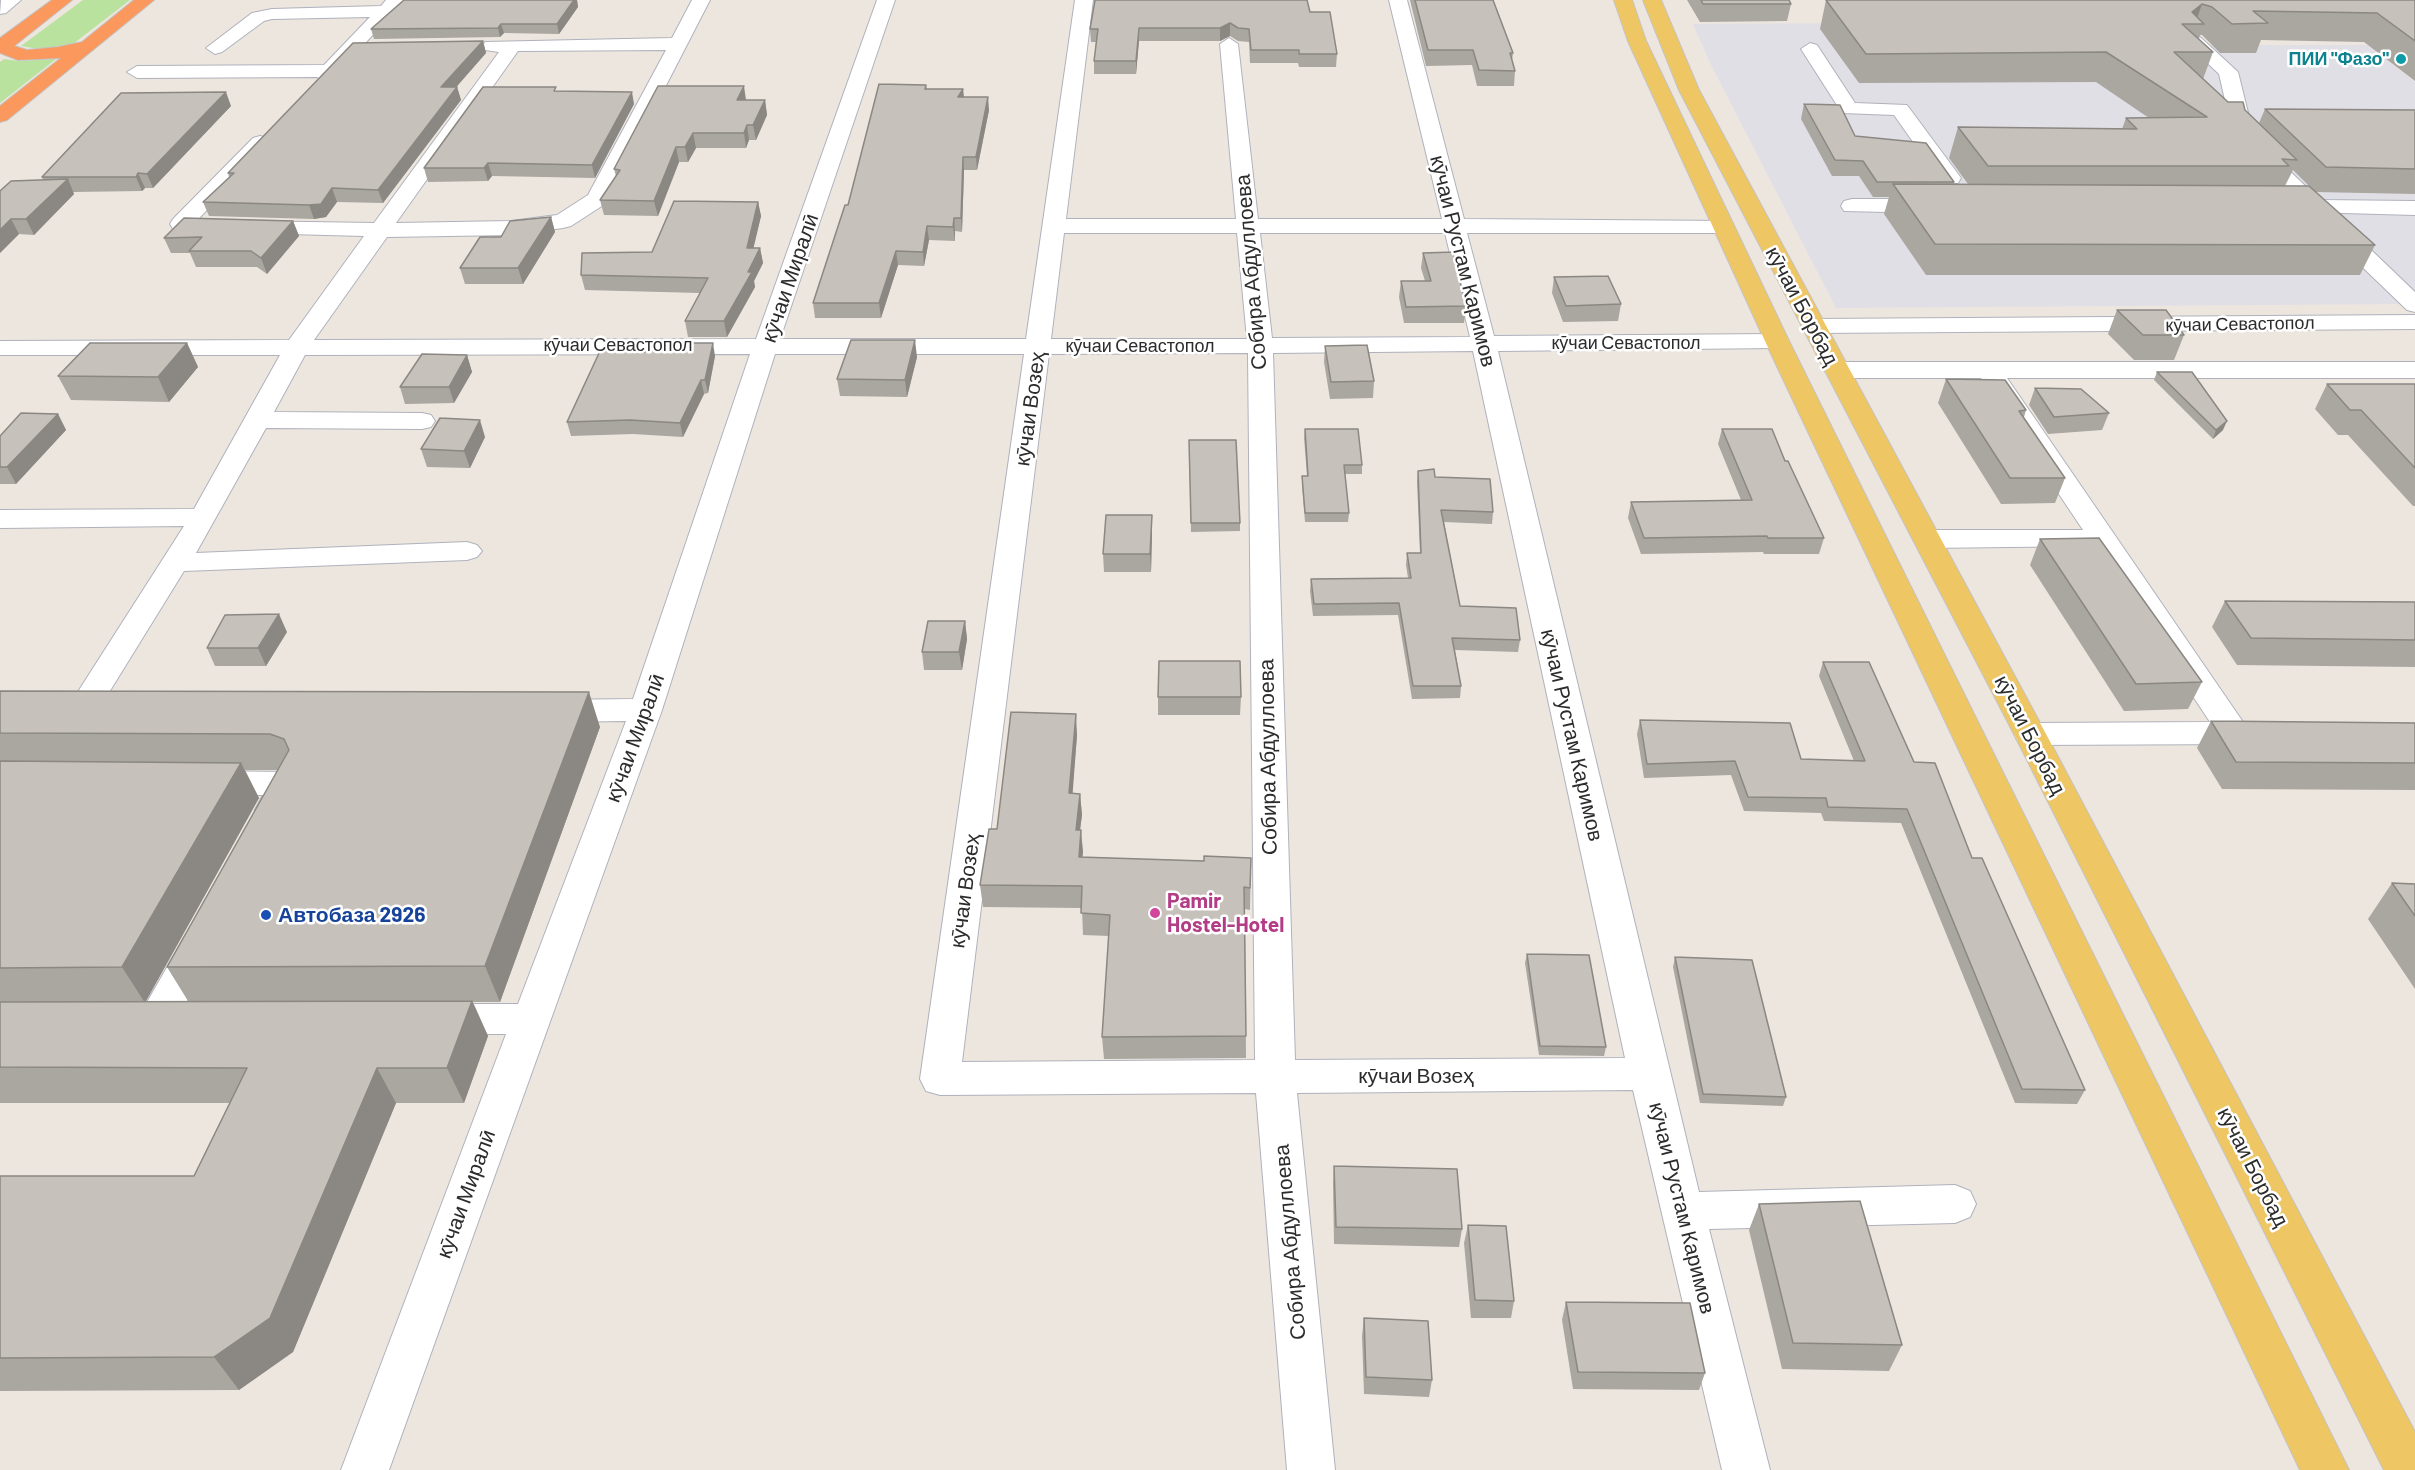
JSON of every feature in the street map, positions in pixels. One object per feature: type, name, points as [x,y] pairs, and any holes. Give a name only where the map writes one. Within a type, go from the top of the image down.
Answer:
[{"type":"highway","points":[[0,47],[63,0]]},
{"type":"highway","points":[[0,116],[145,0]]},
{"type":"highway","points":[[0,47],[25,56],[40,56],[88,45]]},
{"type":"main road","name":"кӯчаи Борбад","points":[[1623,0],[1637,41],[1777,341],[2325,1470]]},
{"type":"main road","name":"кӯчаи Борбад","points":[[1652,0],[1689,90],[2030,734],[2409,1470]]},
{"type":"street","points":[[0,9],[12,0]]},
{"type":"street","points":[[227,225],[379,230],[511,228],[563,221],[597,199],[700,0]]},
{"type":"street","name":"кӯчаи Миралӣ","points":[[364,1470],[646,711],[766,345],[886,0]]},
{"type":"street","name":"кӯчаи Возеҳ","points":[[1084,0],[940,1079],[1649,1074]]},
{"type":"street","name":"кӯчаи Рустам Каримов","points":[[1398,0],[1484,344],[1649,1074],[1746,1470]]},
{"type":"street","points":[[312,88],[391,6]]},
{"type":"street","points":[[215,48],[258,17],[272,14],[391,6]]},
{"type":"street","points":[[2193,41],[2228,72],[2244,139],[2415,304]]},
{"type":"street","points":[[479,46],[677,44]]},
{"type":"street","name":"Собира Абдуллоева","points":[[1229,44],[1260,346],[1275,1077],[1311,1470]]},
{"type":"street","points":[[81,712],[204,517],[297,346],[512,46]]},
{"type":"street","points":[[352,47],[380,47]]},
{"type":"street","points":[[1810,49],[1849,109],[1900,109],[1955,201],[1852,206]]},
{"type":"street","points":[[137,72],[329,71]]},
{"type":"street","points":[[204,225],[181,224],[271,131]]},
{"type":"street","points":[[2278,207],[2415,208]]},
{"type":"street","points":[[1054,226],[1723,226]]},
{"type":"street","name":"кӯчаи Севастопол","points":[[1813,326],[2415,322]]},
{"type":"street","points":[[2144,325],[2183,372]]},
{"type":"street","name":"кӯчаи Севастопол","points":[[0,348],[1260,346],[1777,341]]},
{"type":"street","points":[[1837,370],[2183,372],[2415,370]]},
{"type":"street","points":[[1989,370],[2234,734]]},
{"type":"street","points":[[256,420],[422,421]]},
{"type":"street","points":[[0,519],[204,517]]},
{"type":"street","points":[[1928,539],[2102,539]]},
{"type":"street","points":[[175,563],[467,551]]},
{"type":"street","points":[[46,712],[117,711]]},
{"type":"street","points":[[517,711],[646,711]]},
{"type":"street","points":[[2030,734],[2279,733]]},
{"type":"street","points":[[179,783],[286,784],[258,836]]},
{"type":"street","points":[[157,1022],[213,918]]},
{"type":"street","points":[[402,1020],[531,1019]]},
{"type":"street","points":[[1682,1211],[1955,1204]]},
{"type":"shaded area","points":[[2176,21],[2203,45],[2368,45],[2415,82],[2415,304],[1836,308],[1710,63],[1693,24]]},
{"type":"green space","points":[[83,0],[130,0],[73,44],[39,49],[21,46]]},
{"type":"green space","points":[[4,59],[18,61],[56,59],[0,103],[0,62]]},
{"type":"building","points":[[404,0],[574,0],[557,24],[501,24],[498,28],[371,29]]},
{"type":"building","points":[[1095,0],[1307,0],[1310,12],[1330,12],[1337,54],[1299,54],[1299,50],[1251,50],[1249,29],[1238,28],[1230,23],[1220,28],[1139,28],[1136,61],[1094,61],[1098,29],[1090,29]]},
{"type":"building","points":[[1415,0],[1493,0],[1513,53],[1510,53],[1515,71],[1479,70],[1473,50],[1428,50]]},
{"type":"building","points":[[1701,0],[1789,0],[1791,4],[1703,4]]},
{"type":"building","points":[[1826,0],[2415,0],[2415,41],[2377,13],[2253,11],[2268,23],[2232,24],[2212,7],[2202,4],[2192,12],[2204,24],[2182,24],[2213,52],[2174,52],[2228,102],[2243,102],[2245,110],[2297,160],[2282,159],[2289,166],[1988,166],[1958,127],[2137,129],[2126,118],[2207,117],[2106,52],[1866,54]]},
{"type":"building","points":[[483,41],[441,87],[457,87],[378,190],[332,188],[321,204],[309,205],[203,202],[234,173],[228,173],[353,43]]},
{"type":"building","points":[[879,84],[926,85],[925,89],[963,89],[958,97],[988,97],[976,157],[963,157],[961,218],[954,218],[953,227],[927,226],[923,252],[896,251],[879,303],[813,303],[845,205],[848,205]]},
{"type":"building","points":[[658,86],[744,86],[737,100],[765,100],[753,125],[747,125],[744,133],[693,133],[685,147],[676,147],[654,201],[600,200],[620,170],[614,169]]},
{"type":"building","points":[[483,87],[556,87],[554,91],[632,92],[592,165],[488,163],[484,168],[424,168]]},
{"type":"building","points":[[226,92],[147,174],[138,173],[136,177],[42,177],[121,93]]},
{"type":"building","points":[[1804,104],[1840,105],[1855,136],[1926,143],[1954,182],[1877,182],[1863,161],[1835,160]]},
{"type":"building","points":[[2265,109],[2415,110],[2415,169],[2326,167]]},
{"type":"building","points":[[68,179],[26,219],[11,219],[0,230],[0,191],[11,181]]},
{"type":"building","points":[[1893,184],[2309,186],[2375,245],[1935,244]]},
{"type":"building","points":[[674,201],[758,202],[747,248],[760,248],[748,272],[752,272],[724,321],[685,321],[708,278],[581,275],[582,253],[652,252]]},
{"type":"building","points":[[551,217],[518,268],[460,268],[480,237],[501,237],[510,221]]},
{"type":"building","points":[[184,218],[293,221],[261,258],[251,251],[189,251],[202,237],[164,238]]},
{"type":"building","points":[[1453,252],[1466,306],[1406,307],[1401,281],[1431,281],[1423,253]]},
{"type":"building","points":[[1608,276],[1621,304],[1566,306],[1554,277]]},
{"type":"building","points":[[2117,310],[2166,310],[2184,335],[2143,335]]},
{"type":"building","points":[[851,340],[915,340],[905,380],[837,379]]},
{"type":"building","points":[[90,343],[187,343],[158,377],[58,376]]},
{"type":"building","points":[[675,343],[713,343],[705,380],[701,380],[680,423],[630,420],[567,422],[600,351],[650,352],[652,348],[671,349]]},
{"type":"building","points":[[1367,345],[1374,381],[1331,382],[1325,346]]},
{"type":"building","points":[[422,354],[467,355],[449,387],[400,387]]},
{"type":"building","points":[[2157,372],[2192,372],[2227,421],[2216,430]]},
{"type":"building","points":[[1946,379],[2005,380],[2026,410],[2019,411],[2065,478],[2010,478]]},
{"type":"building","points":[[2327,384],[2415,384],[2415,468],[2361,410],[2350,410]]},
{"type":"building","points":[[2035,388],[2081,389],[2109,413],[2054,417]]},
{"type":"building","points":[[21,413],[58,414],[7,467],[0,467],[0,436]]},
{"type":"building","points":[[440,418],[480,420],[464,451],[421,449]]},
{"type":"building","points":[[1305,429],[1358,429],[1362,465],[1344,465],[1349,513],[1305,513],[1302,476],[1308,476]]},
{"type":"building","points":[[1722,429],[1772,429],[1785,461],[1788,461],[1824,538],[1768,538],[1767,536],[1644,538],[1631,502],[1752,500]]},
{"type":"building","points":[[1189,440],[1236,440],[1240,523],[1191,523]]},
{"type":"building","points":[[1434,469],[1435,477],[1490,479],[1493,512],[1441,510],[1460,606],[1516,608],[1520,640],[1452,638],[1461,686],[1413,686],[1399,603],[1314,604],[1311,579],[1411,578],[1407,553],[1421,553],[1418,471]]},
{"type":"building","points":[[1106,515],[1152,515],[1150,554],[1103,554]]},
{"type":"building","points":[[2099,538],[2202,682],[2136,684],[2040,539]]},
{"type":"building","points":[[2225,601],[2415,602],[2415,640],[2251,638]]},
{"type":"building","points":[[279,614],[258,648],[207,648],[225,615]]},
{"type":"building","points":[[928,621],[965,621],[959,652],[922,652]]},
{"type":"building","points":[[1159,661],[1240,661],[1241,697],[1158,697]]},
{"type":"building","points":[[1823,662],[1869,662],[1914,762],[1935,763],[1972,858],[1982,858],[2085,1090],[2022,1089],[1907,809],[1828,807],[1826,798],[1748,797],[1735,761],[1647,764],[1640,720],[1790,723],[1801,759],[1865,761]]},
{"type":"building","points":[[0,691],[589,692],[485,966],[167,967],[289,750],[284,739],[270,734],[0,733]]},
{"type":"building","points":[[1011,712],[1076,714],[1069,793],[1080,794],[1076,830],[1081,830],[1079,857],[1204,861],[1204,856],[1251,858],[1250,888],[1244,887],[1246,1036],[1102,1037],[1110,915],[1081,913],[1082,886],[980,885],[989,829],[997,829]]},
{"type":"building","points":[[2211,721],[2415,723],[2415,763],[2236,762]]},
{"type":"building","points":[[0,761],[241,763],[122,967],[0,968]]},
{"type":"building","points":[[2392,883],[2415,884],[2415,916]]},
{"type":"building","points":[[1527,954],[1589,955],[1606,1047],[1540,1046]]},
{"type":"building","points":[[1675,957],[1752,960],[1786,1097],[1703,1094]]},
{"type":"building","points":[[472,1001],[447,1068],[377,1068],[270,1318],[214,1357],[0,1358],[0,1176],[194,1176],[247,1068],[0,1067],[0,1002]]},
{"type":"building","points":[[1334,1166],[1457,1169],[1462,1229],[1336,1227]]},
{"type":"building","points":[[1860,1201],[1902,1345],[1793,1343],[1759,1204]]},
{"type":"building","points":[[1468,1225],[1506,1226],[1514,1301],[1475,1300]]},
{"type":"building","points":[[1566,1302],[1690,1303],[1705,1373],[1578,1372]]},
{"type":"building","points":[[1364,1318],[1428,1321],[1432,1380],[1366,1377]]},
{"type":"place","name":"ПИИ \"Фазо\"","points":[[2401,59]]},
{"type":"place","name":"Pamir Hostel-Hotel","points":[[1155,913]]},
{"type":"place","name":"Автобаза 2926","points":[[266,915]]}]
